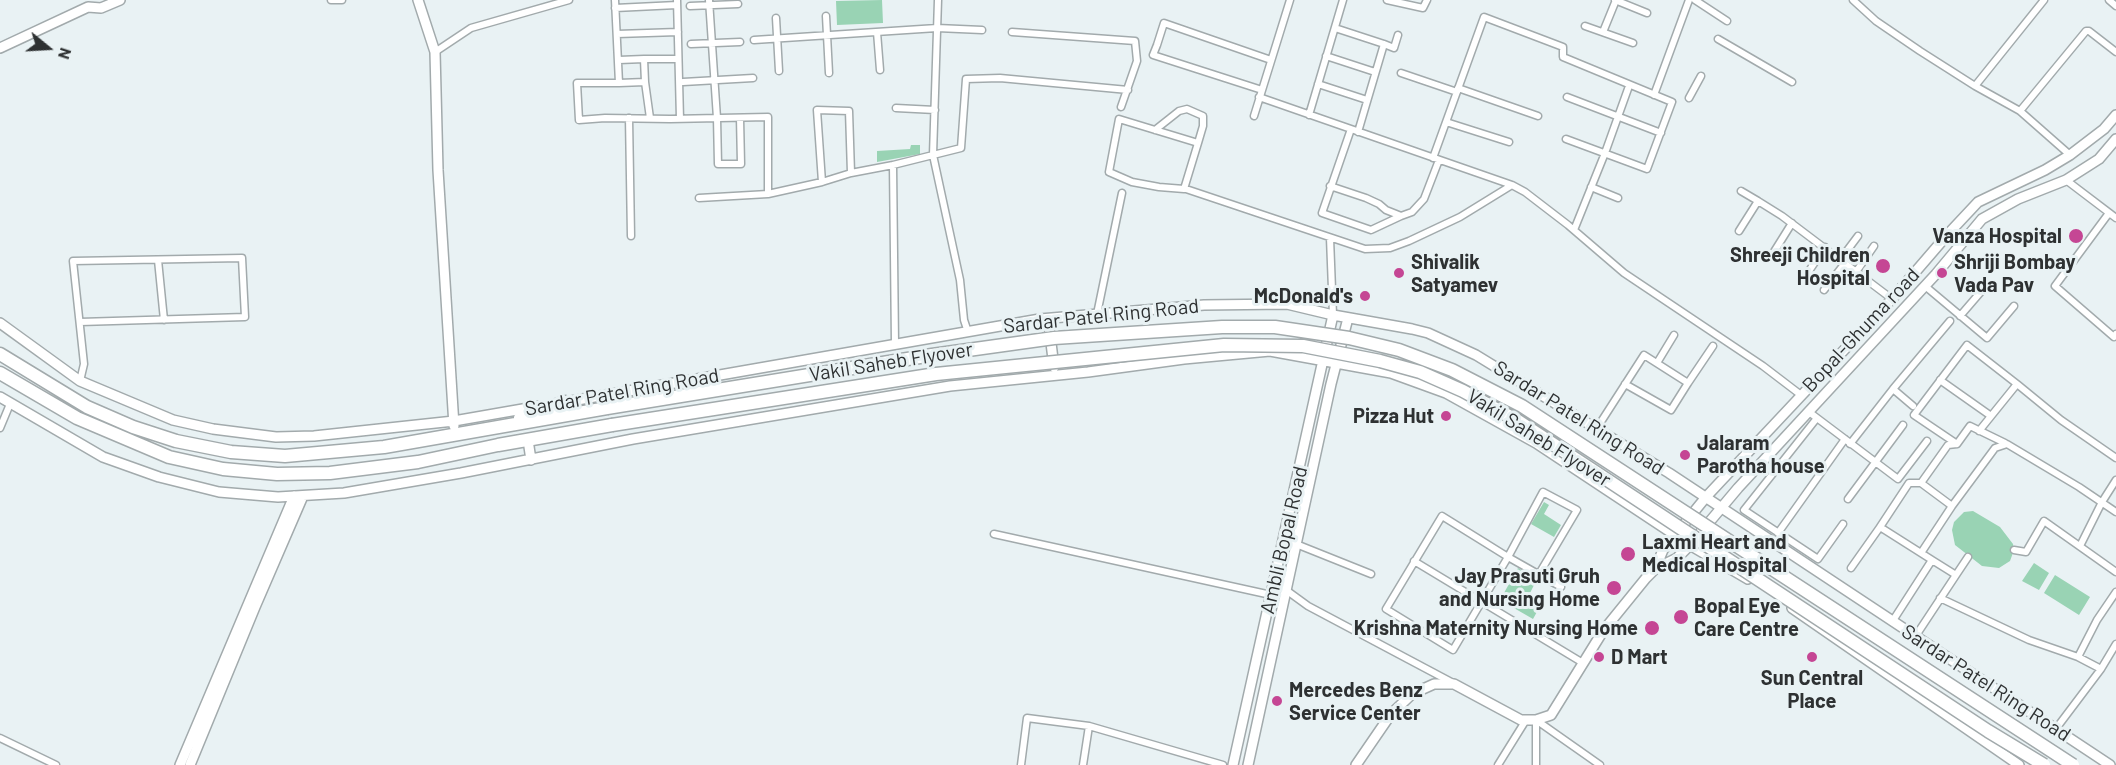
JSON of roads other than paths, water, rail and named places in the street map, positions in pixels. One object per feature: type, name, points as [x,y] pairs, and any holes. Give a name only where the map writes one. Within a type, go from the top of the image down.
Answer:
[{"type":"highway","name":"Vakil Saheb Flyover","points":[[600,405],[1054,338],[1222,327],[1275,327],[1349,338],[1389,347],[1452,370],[1522,406],[2073,765]]},
{"type":"highway","name":"Vakil Saheb Flyover","points":[[607,427],[936,374],[1224,345],[1303,346],[1380,361],[1420,372],[1463,391],[1518,421],[1988,731],[2044,765]]},
{"type":"highway","name":"Sardar Patel Ring Road","points":[[0,354],[87,407],[133,427],[176,441],[231,452],[285,456],[384,447],[485,431],[600,405]]},
{"type":"highway","name":"Sardar Patel Ring Road","points":[[0,372],[77,418],[169,457],[223,469],[277,474],[330,473],[418,462],[607,427]]},
{"type":"highway","points":[[485,431],[566,402]]},
{"type":"street","points":[[0,48],[86,4],[101,8],[120,0]]},
{"type":"street","points":[[331,0],[342,0]]},
{"type":"street","points":[[418,0],[435,52],[438,170],[455,436]]},
{"type":"street","points":[[435,52],[471,28],[569,0]]},
{"type":"street","points":[[615,0],[620,83]]},
{"type":"street","points":[[938,0],[933,154],[960,280],[964,320],[968,332]]},
{"type":"street","points":[[1254,116],[1290,0]]},
{"type":"street","points":[[1309,115],[1343,0]]},
{"type":"street","points":[[1387,0],[1423,8],[1426,0]]},
{"type":"street","points":[[1603,32],[1616,0],[1647,13]]},
{"type":"street","points":[[1654,95],[1689,0]]},
{"type":"street","points":[[1695,0],[1727,21]]},
{"type":"street","points":[[1853,0],[1876,21],[1975,86],[2020,111],[2070,155],[2079,172]]},
{"type":"street","points":[[2109,0],[2116,6]]},
{"type":"street","points":[[1975,86],[2041,1]]},
{"type":"street","points":[[615,8],[677,3],[680,119]]},
{"type":"street","points":[[690,6],[709,3],[738,4]]},
{"type":"street","points":[[709,3],[718,164],[741,164],[740,118]]},
{"type":"street","points":[[826,16],[829,73]]},
{"type":"street","points":[[1384,44],[1367,100],[1330,186],[1322,213],[1371,230],[1412,212],[1424,199],[1446,122],[1484,17],[1563,47],[1563,57],[1672,102],[1647,169],[1566,139]]},
{"type":"street","points":[[776,18],[779,71]]},
{"type":"street","points":[[1262,90],[1153,55],[1156,45],[1164,23],[1271,60]]},
{"type":"street","points":[[1585,26],[1633,43]]},
{"type":"street","points":[[754,40],[938,28],[982,30]]},
{"type":"street","points":[[1335,28],[1394,48],[1398,35]]},
{"type":"street","points":[[2020,111],[2086,31],[2116,52]]},
{"type":"street","points":[[617,34],[678,32]]},
{"type":"street","points":[[877,32],[880,70]]},
{"type":"street","points":[[1012,32],[1135,40],[1137,61],[1121,107]]},
{"type":"street","points":[[1718,39],[1792,82]]},
{"type":"street","points":[[691,44],[740,42]]},
{"type":"street","points":[[1326,56],[1375,72]]},
{"type":"street","points":[[644,59],[650,118]]},
{"type":"street","points":[[619,60],[678,59]]},
{"type":"street","points":[[1401,73],[1538,116]]},
{"type":"street","points":[[1689,98],[1701,76]]},
{"type":"street","points":[[683,81],[753,78]]},
{"type":"street","points":[[699,198],[768,194],[961,148],[966,79],[1000,78],[1128,90]]},
{"type":"street","points":[[645,82],[577,83],[579,120],[768,117],[768,194]]},
{"type":"street","points":[[1318,84],[1367,100]]},
{"type":"street","points":[[1574,230],[1629,86]]},
{"type":"street","points":[[1567,97],[1660,133]]},
{"type":"street","points":[[1259,98],[1512,185],[1526,192],[1624,273],[1801,395]]},
{"type":"street","points":[[896,108],[935,110]]},
{"type":"street","points":[[1155,130],[1179,111],[1187,109],[1203,116],[1203,126],[1184,189]]},
{"type":"street","points":[[822,182],[816,110],[849,111],[851,173]]},
{"type":"street","name":"Bopal-Ghuma road","points":[[1655,569],[1663,550],[1706,497],[1892,299],[1978,202],[2045,170],[2070,155],[2104,129],[2116,115]]},
{"type":"street","points":[[629,118],[631,236]]},
{"type":"street","points":[[1198,143],[1119,119],[1109,172],[1132,182],[1184,189],[1365,249],[1390,248],[1409,241],[1460,217],[1512,185]]},
{"type":"street","points":[[1446,122],[1509,142]]},
{"type":"street","points":[[1286,590],[1308,606],[1521,720],[1551,715],[1582,663],[1616,614],[1655,569],[1677,558],[1925,286],[1982,219],[2018,199],[2066,180],[2099,159],[2116,139]]},
{"type":"street","points":[[893,165],[895,344]]},
{"type":"street","points":[[2066,180],[2116,218]]},
{"type":"street","points":[[1330,186],[1366,198],[1401,216]]},
{"type":"street","points":[[1591,187],[1618,198]]},
{"type":"street","points":[[1741,191],[1792,223],[1892,299]]},
{"type":"street","points":[[1097,314],[1122,192]]},
{"type":"street","points":[[1739,231],[1758,201]]},
{"type":"street","points":[[2109,213],[2055,286],[2114,337],[2116,334]]},
{"type":"street","points":[[1772,255],[1792,223]]},
{"type":"street","points":[[1824,290],[1858,236]]},
{"type":"street","points":[[1330,238],[1333,315]]},
{"type":"street","points":[[1856,272],[1874,246]]},
{"type":"street","points":[[1809,271],[1825,247]]},
{"type":"street","points":[[80,322],[245,317],[242,258],[73,261],[84,364],[80,381]]},
{"type":"street","points":[[158,260],[164,320]]},
{"type":"street","points":[[1925,286],[1987,338],[2014,306]]},
{"type":"street","points":[[1960,316],[1985,287]]},
{"type":"street","name":"Sardar Patel Ring Road","points":[[0,323],[80,381],[173,420],[213,429],[276,438],[454,421],[566,402],[600,405],[895,344],[1048,319],[1097,314],[1204,305],[1287,304],[1348,318],[1412,328],[1459,345],[1597,428],[1722,507],[1914,637],[2110,765]]},
{"type":"street","name":"Ambli Bopal Road","points":[[1233,765],[1333,315]]},
{"type":"street","name":"Ambli Bopal Road","points":[[1248,765],[1336,363],[1348,318]]},
{"type":"street","points":[[1048,319],[1055,375]]},
{"type":"street","points":[[1778,533],[1847,442],[1950,321]]},
{"type":"street","points":[[1656,363],[1674,335]]},
{"type":"street","points":[[1957,444],[1914,415],[1967,345],[2061,420],[2116,458]]},
{"type":"street","points":[[1625,384],[1671,410],[1713,346]]},
{"type":"street","points":[[0,397],[102,457],[159,477],[219,492],[278,497],[344,493],[605,445],[950,386],[1270,351],[1324,360],[1390,373],[1446,393],[1477,409],[1769,592],[2019,765]]},
{"type":"street","points":[[1597,428],[1644,355],[1688,383]]},
{"type":"street","points":[[1940,380],[1991,416]]},
{"type":"street","points":[[1979,431],[2017,384]]},
{"type":"street","points":[[1893,389],[1913,406]]},
{"type":"street","points":[[0,428],[10,404]]},
{"type":"street","points":[[1809,412],[1898,479],[1927,441]]},
{"type":"street","points":[[1817,418],[1744,510],[1818,559],[1843,524]]},
{"type":"street","points":[[1848,499],[1903,425]]},
{"type":"street","points":[[1921,483],[1948,445],[1957,444],[1970,426],[2007,444],[2116,512]]},
{"type":"street","points":[[605,445],[607,427]]},
{"type":"street","points":[[528,440],[531,459]]},
{"type":"street","points":[[1921,553],[1995,448],[2007,444]]},
{"type":"street","points":[[2080,546],[2116,480]]},
{"type":"street","points":[[1851,568],[1909,483],[1921,483],[1952,506]]},
{"type":"street","points":[[1539,574],[1577,510],[1544,492],[1508,557],[1453,650],[1386,609],[1442,516],[1508,557],[1561,587]]},
{"type":"street","points":[[180,765],[298,496]]},
{"type":"street","points":[[190,765],[298,496]]},
{"type":"street","points":[[2014,550],[2026,552],[2044,520],[2116,572]]},
{"type":"street","points":[[1880,527],[1956,575]]},
{"type":"street","points":[[994,534],[1271,595]]},
{"type":"street","points":[[1296,544],[1371,574]]},
{"type":"street","points":[[1914,637],[1968,557]]},
{"type":"street","points":[[1892,622],[1932,560]]},
{"type":"street","points":[[1414,561],[1582,663]]},
{"type":"street","points":[[2078,657],[2097,620],[2116,592]]},
{"type":"street","points":[[1940,598],[2029,640],[2078,657],[2101,669]]},
{"type":"street","points":[[2055,730],[2101,669],[2116,644]]},
{"type":"street","points":[[1356,765],[1391,714],[1412,694],[1434,684],[1454,684]]},
{"type":"street","points":[[1021,765],[1027,718],[1089,726],[1223,765]]},
{"type":"street","points":[[1498,765],[1531,720]]},
{"type":"street","points":[[1531,720],[1536,765]]},
{"type":"street","points":[[1531,720],[1599,765]]},
{"type":"street","points":[[1083,765],[1089,726]]},
{"type":"street","points":[[0,738],[56,765]]},
{"type":"place","name":"Vanza Hospital","points":[[2076,236]]},
{"type":"place","name":"Shreeji Children Hospital","points":[[1883,266]]},
{"type":"place","name":"Shivalik Satyamev","points":[[1399,273]]},
{"type":"place","name":"Shriji Bombay Vada Pav","points":[[1942,273]]},
{"type":"place","name":"McDonald's","points":[[1365,296]]},
{"type":"place","name":"Pizza Hut","points":[[1446,416]]},
{"type":"place","name":"Jalaram Parotha house","points":[[1685,455]]},
{"type":"place","name":"Laxmi Heart and Medical Hospital","points":[[1628,554]]},
{"type":"place","name":"Jay Prasuti Gruh and Nursing Home","points":[[1614,588]]},
{"type":"place","name":"Bopal Eye Care Centre","points":[[1681,617]]},
{"type":"place","name":"Krishna Maternity Nursing Home","points":[[1652,628]]},
{"type":"place","name":"D Mart","points":[[1599,657]]},
{"type":"place","name":"Sun Central Place","points":[[1812,657]]},
{"type":"place","name":"Mercedes Benz Service Center","points":[[1277,701]]}]
